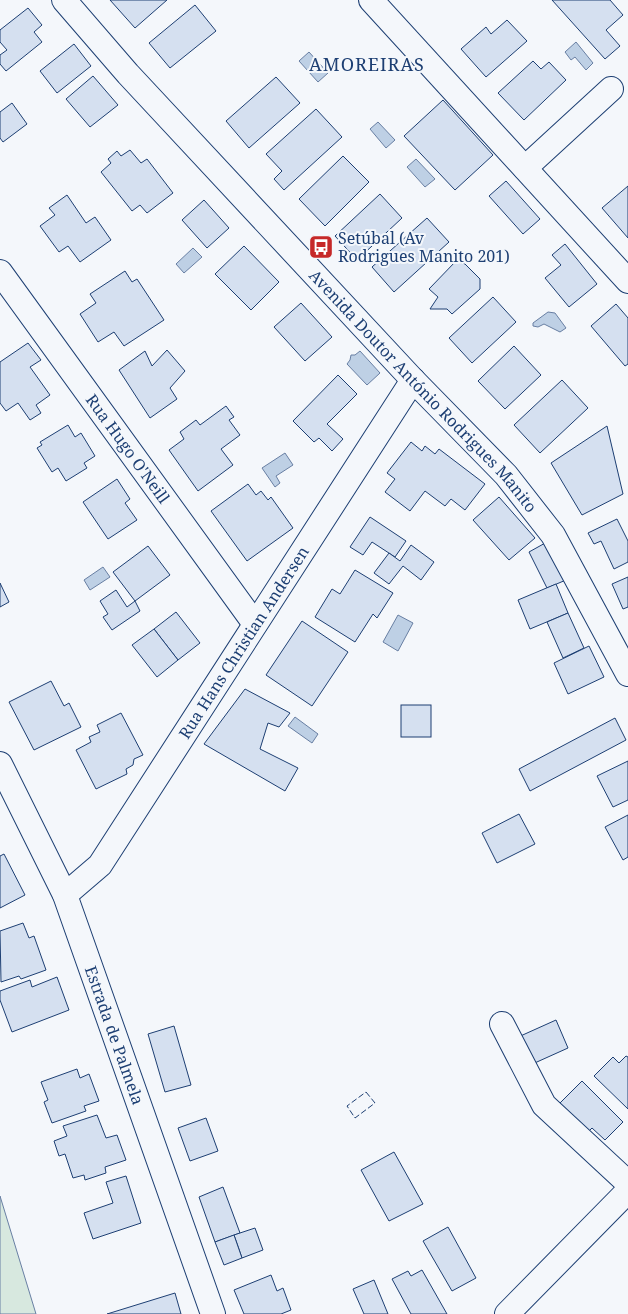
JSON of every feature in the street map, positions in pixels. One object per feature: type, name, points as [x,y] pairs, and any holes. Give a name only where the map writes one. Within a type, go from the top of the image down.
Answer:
[{"type":"street","name":"Avenida Doutor António Rodrigues Manito","points":[[64,0],[128,74],[413,380],[506,475],[553,536],[628,674]]},
{"type":"street","points":[[379,3],[628,281]]},
{"type":"street","points":[[526,168],[611,89]]},
{"type":"street","name":"Rua Hugo O'Neill","points":[[0,272],[255,624]]},
{"type":"street","name":"Rua Hans Christian Andersen","points":[[65,895],[100,864],[413,380]]},
{"type":"street","name":"Estrada de Palmela","points":[[0,764],[65,895],[213,1314]]},
{"type":"street","points":[[502,1024],[544,1105],[628,1183]]},
{"type":"street","points":[[506,1314],[628,1191]]},
{"type":"shaded area","points":[[0,1196],[36,1314],[0,1314]]},
{"type":"water","points":[[576,42],[593,63],[586,70],[575,57],[571,60],[565,52]]},
{"type":"water","points":[[309,52],[328,73],[318,82],[299,61]]},
{"type":"water","points":[[378,122],[395,140],[386,148],[370,129]]},
{"type":"water","points":[[416,159],[435,179],[425,187],[407,167]]},
{"type":"water","points":[[193,248],[202,257],[184,273],[176,264]]},
{"type":"water","points":[[548,312],[555,313],[566,328],[560,332],[544,324],[538,327],[533,326],[533,323]]},
{"type":"water","points":[[360,351],[380,373],[367,385],[347,364],[351,355],[355,355]]},
{"type":"water","points":[[285,453],[293,465],[276,476],[280,483],[275,487],[262,468]]},
{"type":"water","points":[[103,567],[110,577],[90,590],[84,580]]},
{"type":"water","points":[[398,615],[413,623],[398,651],[383,642]]},
{"type":"water","points":[[295,717],[318,734],[312,743],[288,726]]},
{"type":"building","points":[[110,0],[167,0],[135,28]]},
{"type":"building","points":[[552,0],[610,0],[623,15],[606,30],[620,46],[605,59]]},
{"type":"building","points":[[195,5],[216,31],[170,68],[149,43]]},
{"type":"building","points":[[28,8],[42,25],[34,32],[42,42],[6,71],[0,64],[0,55],[7,50],[0,42],[0,30]]},
{"type":"building","points":[[507,20],[527,41],[486,77],[461,49],[486,27],[491,34]]},
{"type":"building","points":[[74,44],[91,66],[57,93],[40,71]]},
{"type":"building","points":[[533,61],[541,69],[549,62],[566,80],[524,120],[498,93]]},
{"type":"building","points":[[93,76],[118,105],[90,127],[66,99]]},
{"type":"building","points":[[276,77],[300,103],[249,148],[226,121]]},
{"type":"building","points":[[443,100],[493,155],[455,190],[404,136]]},
{"type":"building","points":[[12,103],[27,124],[3,142],[0,138],[0,112]]},
{"type":"building","points":[[316,109],[342,137],[284,190],[274,179],[282,171],[266,154]]},
{"type":"building","points":[[130,150],[141,163],[147,159],[173,193],[147,213],[140,205],[132,211],[101,172],[111,163],[108,159],[117,151],[121,156]]},
{"type":"building","points":[[343,156],[369,182],[325,226],[299,199]]},
{"type":"building","points":[[506,181],[540,219],[523,234],[489,196]]},
{"type":"building","points":[[628,186],[628,238],[602,208]]},
{"type":"building","points":[[380,194],[402,218],[357,260],[335,236]]},
{"type":"building","points":[[67,195],[86,223],[95,217],[111,240],[80,262],[68,246],[59,252],[40,226],[55,215],[49,208]]},
{"type":"building","points":[[204,200],[229,228],[207,248],[182,220]]},
{"type":"building","points":[[427,218],[449,242],[394,292],[372,267]]},
{"type":"building","points":[[565,244],[597,284],[569,307],[545,278],[561,265],[552,255]]},
{"type":"building","points":[[244,246],[279,282],[251,310],[215,274]]},
{"type":"building","points":[[456,261],[465,264],[480,279],[480,289],[452,314],[447,309],[430,309],[438,297],[429,289]]},
{"type":"building","points":[[125,271],[132,282],[137,279],[164,320],[124,346],[114,332],[98,342],[80,314],[96,303],[90,294]]},
{"type":"building","points":[[493,297],[516,322],[472,363],[449,338]]},
{"type":"building","points":[[301,303],[332,337],[305,361],[274,327]]},
{"type":"building","points":[[616,304],[628,318],[628,364],[625,366],[591,326]]},
{"type":"building","points":[[28,343],[41,360],[30,367],[50,395],[36,405],[41,413],[30,420],[18,403],[6,411],[0,403],[0,362]]},
{"type":"building","points":[[514,346],[541,375],[505,409],[478,381]]},
{"type":"building","points":[[167,350],[185,371],[170,388],[177,399],[150,418],[119,370],[145,351],[152,366]]},
{"type":"building","points":[[338,375],[357,394],[327,424],[343,439],[332,451],[319,438],[314,442],[293,421]]},
{"type":"building","points":[[562,380],[588,408],[540,453],[514,425]]},
{"type":"building","points":[[226,406],[234,417],[229,420],[240,435],[221,449],[233,465],[198,491],[169,450],[184,439],[180,432],[196,420],[200,425]]},
{"type":"building","points":[[68,425],[75,437],[81,433],[95,456],[84,463],[87,468],[66,481],[58,468],[52,472],[37,448],[42,445],[40,442]]},
{"type":"building","points":[[607,426],[623,494],[582,515],[551,463]]},
{"type":"building","points":[[411,442],[422,451],[425,446],[435,454],[439,449],[485,484],[465,510],[451,499],[445,506],[425,491],[410,511],[385,492],[395,479],[387,473]]},
{"type":"building","points":[[117,479],[130,499],[125,503],[137,520],[108,539],[83,502]]},
{"type":"building","points":[[248,484],[256,495],[261,491],[268,500],[271,497],[293,528],[247,561],[211,511]]},
{"type":"building","points":[[499,497],[535,538],[509,560],[473,520]]},
{"type":"building","points":[[370,517],[406,541],[395,557],[372,542],[363,555],[350,547]]},
{"type":"building","points":[[617,519],[628,541],[628,562],[614,569],[601,541],[594,544],[588,533]]},
{"type":"building","points":[[547,542],[566,580],[547,588],[529,552]]},
{"type":"building","points":[[411,545],[434,562],[421,580],[403,566],[389,584],[374,573],[389,553],[400,561]]},
{"type":"building","points":[[148,546],[170,575],[135,601],[113,572]]},
{"type":"building","points":[[355,570],[393,593],[377,618],[373,614],[355,642],[315,617],[332,589],[340,594]]},
{"type":"building","points":[[628,577],[628,607],[623,609],[612,584]]},
{"type":"building","points":[[0,583],[9,602],[0,607]]},
{"type":"building","points":[[556,584],[568,613],[530,629],[518,600]]},
{"type":"building","points":[[116,590],[127,607],[135,601],[140,611],[112,630],[103,617],[108,614],[100,601]]},
{"type":"building","points":[[176,612],[200,643],[178,660],[154,629]]},
{"type":"building","points":[[568,613],[584,648],[563,658],[547,622]]},
{"type":"building","points":[[302,621],[348,652],[312,706],[266,675]]},
{"type":"building","points":[[154,629],[178,660],[157,677],[132,645]]},
{"type":"building","points":[[589,646],[604,677],[568,694],[554,663]]},
{"type":"building","points":[[51,681],[64,706],[69,703],[81,727],[34,750],[9,702]]},
{"type":"building","points":[[245,689],[290,713],[279,727],[268,723],[260,749],[298,768],[285,791],[204,744]]},
{"type":"building","points":[[401,705],[431,705],[431,737],[401,737]]},
{"type":"building","points":[[121,713],[143,755],[134,759],[133,765],[126,769],[127,774],[96,789],[76,750],[91,742],[89,737],[100,732],[97,725]]},
{"type":"building","points":[[615,718],[626,740],[530,791],[519,769]]},
{"type":"building","points":[[628,761],[628,800],[613,807],[597,776]]},
{"type":"building","points":[[519,814],[535,844],[497,863],[482,833]]},
{"type":"building","points":[[628,815],[628,857],[623,860],[605,827]]},
{"type":"building","points":[[4,854],[25,895],[0,908],[0,856]]},
{"type":"building","points":[[23,923],[29,938],[34,936],[46,970],[21,979],[19,976],[1,982],[0,931]]},
{"type":"building","points":[[57,977],[69,1010],[12,1032],[0,1000],[0,991],[30,980],[32,987]]},
{"type":"building","points":[[556,1020],[568,1048],[528,1066],[516,1038]]},
{"type":"building","points":[[174,1026],[191,1085],[165,1092],[148,1034]]},
{"type":"building","points":[[626,1056],[628,1057],[628,1109],[594,1076],[613,1057],[619,1063]]},
{"type":"building","points":[[77,1069],[80,1078],[89,1074],[99,1101],[84,1106],[86,1111],[52,1123],[44,1102],[48,1100],[41,1082]]},
{"type":"building","points":[[582,1081],[623,1122],[605,1140],[592,1128],[587,1133],[558,1105]]},
{"type":"building","points":[[97,1115],[106,1138],[117,1135],[126,1160],[105,1167],[106,1173],[85,1180],[84,1175],[73,1178],[65,1154],[59,1156],[54,1141],[67,1136],[63,1126]]},
{"type":"building","points":[[206,1118],[218,1151],[190,1161],[178,1128]]},
{"type":"building","points":[[394,1152],[423,1204],[389,1221],[361,1170]]},
{"type":"building","points":[[126,1176],[141,1223],[93,1239],[84,1213],[113,1203],[106,1182]]},
{"type":"building","points":[[223,1187],[240,1233],[215,1242],[199,1197]]},
{"type":"building","points":[[448,1227],[476,1278],[452,1291],[423,1241]]},
{"type":"building","points":[[255,1228],[263,1250],[242,1258],[234,1235]]},
{"type":"building","points":[[234,1235],[242,1258],[224,1265],[215,1242]]},
{"type":"building","points":[[422,1270],[447,1314],[411,1314],[392,1279],[408,1271],[411,1276]]},
{"type":"building","points":[[271,1275],[277,1291],[283,1288],[291,1310],[281,1314],[244,1314],[234,1290]]},
{"type":"building","points":[[374,1280],[388,1314],[364,1314],[353,1289]]},
{"type":"building","points":[[175,1293],[181,1314],[107,1314]]},
{"type":"fence","points":[[366,1092],[375,1103],[355,1118],[347,1106],[366,1092]]},
{"type":"place","name":"Setúbal (Av Rodrigues Manito 201)","points":[[321,247]]},
{"type":"district","name":"AMOREIRAS","points":[[367,64]]}]
